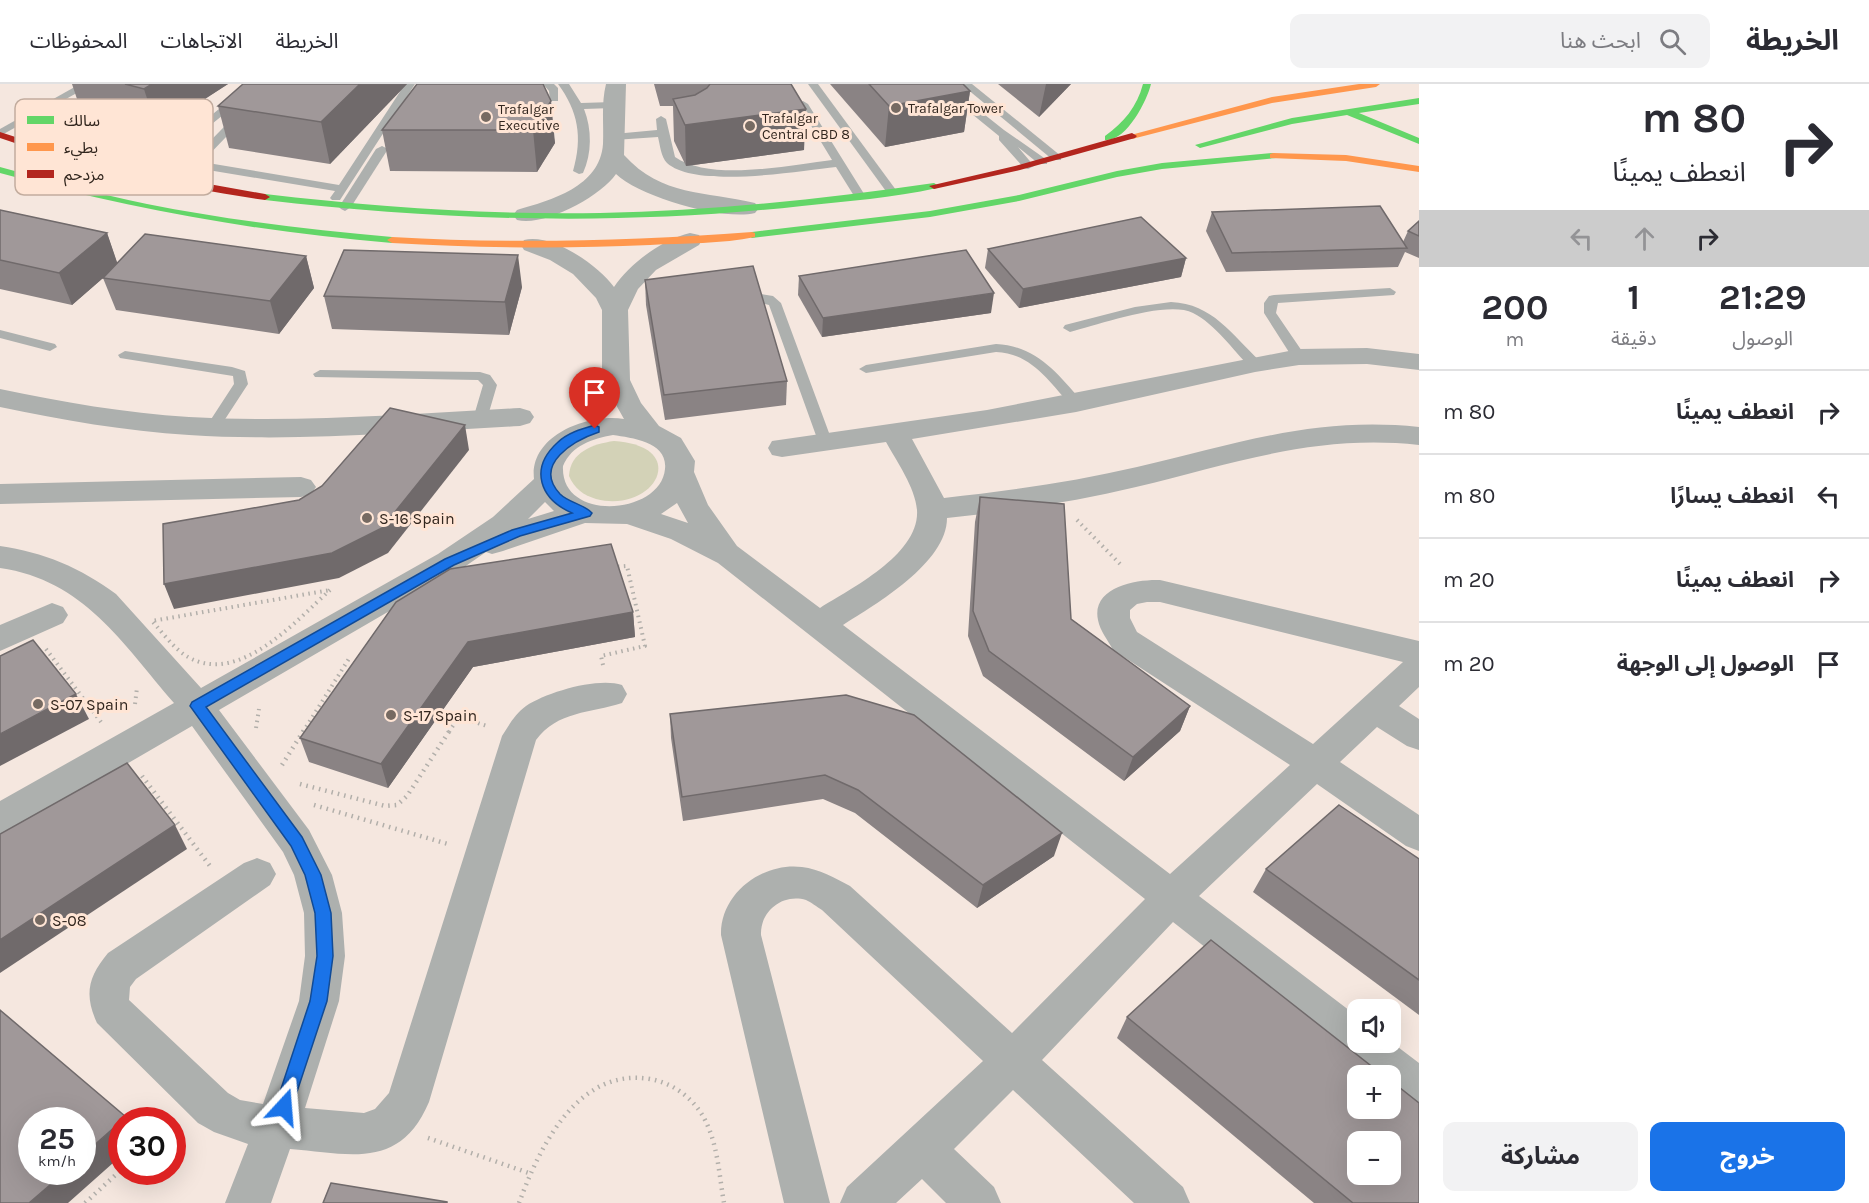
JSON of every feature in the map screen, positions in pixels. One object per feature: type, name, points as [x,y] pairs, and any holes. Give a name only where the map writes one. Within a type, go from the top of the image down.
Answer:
[{"type":"street","points":[[1091,149],[1119,131],[1136,114],[1142,104],[1147,84]]},
{"type":"street","points":[[1279,84],[1419,141]]},
{"type":"street","points":[[213,189],[331,206],[454,214],[635,214],[747,208],[860,197],[963,180],[1091,149],[1205,114],[1368,84],[1416,103]]},
{"type":"street","points":[[91,195],[117,202],[248,225],[370,239],[533,245],[690,240],[822,228],[909,217],[1011,200],[1123,172],[1209,142],[1282,123],[1346,111],[1416,103]]},
{"type":"street","points":[[614,110],[632,177],[663,192],[683,198],[747,208]]},
{"type":"street","points":[[525,215],[566,201],[598,180],[614,110]]},
{"type":"street","points":[[0,134],[15,140]]},
{"type":"street","points":[[1123,172],[1210,159],[1273,155],[1344,157],[1419,169]]},
{"type":"street","points":[[0,170],[15,174]]},
{"type":"street","points":[[649,432],[629,406],[616,380],[615,310],[627,286],[647,265],[690,240]]},
{"type":"street","points":[[533,245],[562,256],[587,271],[599,283],[615,310]]},
{"type":"street","points":[[782,448],[895,433],[1076,403],[1255,364],[1299,357],[1367,356],[1419,362]]},
{"type":"street","points":[[577,435],[600,408],[616,380]]},
{"type":"street","points":[[1,399],[113,417],[213,427],[281,428],[520,417]]},
{"type":"street","points":[[682,475],[677,488],[666,500],[650,509],[631,515],[608,517],[585,513],[561,501],[547,483],[546,469],[552,456],[562,444],[577,435],[613,426],[632,427],[665,439],[676,449],[682,462],[682,475],[698,516],[711,536],[729,555],[1347,1033]]},
{"type":"street","points":[[932,509],[1052,494],[1134,478],[1288,441],[1325,435],[1363,432],[1419,436]]},
{"type":"street","points":[[819,624],[886,580],[915,554],[932,525],[932,509],[895,433]]},
{"type":"street","points":[[0,819],[449,562],[504,524],[547,483]]},
{"type":"street","points":[[0,494],[301,487]]},
{"type":"street","points":[[449,562],[516,533],[585,513]]},
{"type":"street","points":[[631,515],[682,532],[729,555]]},
{"type":"street","points":[[0,556],[50,569],[89,589],[105,602],[197,706],[275,776],[296,841],[313,875],[323,913],[325,956],[319,1001],[277,1126],[248,1203]]},
{"type":"street","points":[[1419,653],[1160,591],[1146,590],[1129,594],[1117,602],[1112,614],[1114,628],[1125,641],[1316,764],[1419,835]]},
{"type":"street","points":[[0,639],[52,615]]},
{"type":"street","points":[[863,1203],[923,1149],[1012,1062],[1172,897],[1419,667]]},
{"type":"street","points":[[257,874],[122,966],[108,989],[111,1010],[213,1108],[242,1123],[364,1134],[378,1132],[391,1125],[401,1115],[408,1102],[520,736],[533,718],[553,706],[610,694]]},
{"type":"street","points":[[1375,708],[1419,736]]},
{"type":"street","points":[[807,1203],[743,946],[741,927],[746,909],[759,894],[777,885],[797,883],[818,887],[836,898],[1167,1203]]},
{"type":"street","points":[[1372,1053],[1419,1089]]},
{"type":"street","points":[[923,1149],[978,1203]]},
{"type":"lane","points":[[213,144],[273,84]]},
{"type":"lane","points":[[331,206],[410,84]]},
{"type":"lane","points":[[548,84],[554,90],[554,99]]},
{"type":"lane","points":[[563,84],[579,111],[586,143],[579,171]]},
{"type":"lane","points":[[813,84],[892,192]]},
{"type":"lane","points":[[940,84],[1042,162]]},
{"type":"lane","points":[[966,84],[1057,158]]},
{"type":"lane","points":[[61,99],[86,85]]},
{"type":"lane","points":[[87,99],[103,89]]},
{"type":"lane","points":[[818,139],[798,103],[840,163],[860,197]]},
{"type":"lane","points":[[579,111],[614,110],[664,133]]},
{"type":"lane","points":[[213,125],[231,112],[213,129]]},
{"type":"lane","points":[[661,119],[668,156],[671,160],[685,168],[705,173],[840,163]]},
{"type":"lane","points":[[0,134],[15,125]]},
{"type":"lane","points":[[1000,132],[1008,146],[1028,166]]},
{"type":"lane","points":[[345,207],[382,149]]},
{"type":"lane","points":[[213,167],[342,189]]},
{"type":"lane","points":[[1299,357],[1270,313],[1270,303],[1274,299],[1390,292]]},
{"type":"lane","points":[[754,297],[768,298],[775,303],[825,441]]},
{"type":"lane","points":[[1070,328],[1165,305],[1182,305],[1198,310],[1255,364]]},
{"type":"lane","points":[[0,334],[50,348]]},
{"type":"lane","points":[[866,369],[996,348],[1016,348],[1033,357],[1076,403]]},
{"type":"lane","points":[[125,355],[227,370],[240,374],[241,384],[213,427]]},
{"type":"lane","points":[[320,374],[480,376],[485,378],[490,385],[480,419]]},
{"type":"path","points":[[1052,494],[1146,590]]},
{"type":"path","points":[[605,568],[627,566],[645,646],[601,656],[610,694]]},
{"type":"path","points":[[330,590],[265,648],[238,661],[210,664],[188,657],[152,621],[263,602],[330,590]]},
{"type":"path","points":[[275,776],[354,651]]},
{"type":"path","points":[[259,734],[256,715],[261,704]]},
{"type":"path","points":[[298,789],[293,783],[385,806],[397,804],[407,796],[456,722],[465,719],[520,736]]},
{"type":"path","points":[[275,776],[276,757]]},
{"type":"path","points":[[275,776],[483,854]]},
{"type":"path","points":[[519,1203],[529,1173],[553,1130],[586,1096],[605,1083],[628,1077],[652,1078],[674,1086],[692,1101],[705,1120],[713,1143],[724,1203]]},
{"type":"path","points":[[391,1125],[529,1173]]},
{"type":"path","points":[[86,1203],[108,1182]]},
{"type":"green space","points":[[614,441],[638,446],[652,454],[658,466],[656,478],[648,489],[635,497],[617,501],[596,499],[583,493],[574,484],[569,476],[570,468],[578,455],[584,451],[598,444]]},
{"type":"building","points":[[125,84],[152,84],[144,89]]},
{"type":"building","points":[[243,84],[360,84],[321,122],[218,106]]},
{"type":"building","points":[[417,84],[543,84],[551,101],[533,130],[382,130]]},
{"type":"building","points":[[710,84],[791,84],[806,109],[685,125],[673,99],[695,95]]},
{"type":"building","points":[[869,84],[963,84],[970,91],[889,106]]},
{"type":"building","points":[[1380,206],[1407,248],[1232,253],[1212,212]]},
{"type":"building","points":[[0,210],[107,233],[59,273],[0,260]]},
{"type":"building","points":[[1141,217],[1186,258],[1023,289],[988,249]]},
{"type":"building","points":[[1419,221],[1419,236],[1408,231]]},
{"type":"building","points":[[145,234],[306,256],[270,301],[103,278]]},
{"type":"building","points":[[344,250],[518,255],[505,302],[324,296]]},
{"type":"building","points":[[966,250],[994,293],[823,318],[799,276]]},
{"type":"building","points":[[753,266],[787,381],[664,395],[645,280]]},
{"type":"building","points":[[390,408],[465,425],[382,528],[332,553],[164,584],[163,524],[299,500],[322,486]]},
{"type":"building","points":[[980,497],[1064,504],[1071,619],[1190,706],[1133,757],[989,651],[973,611]]},
{"type":"building","name":"S-17 Spain","points":[[611,544],[633,612],[468,642],[381,764],[300,738],[396,602],[450,569]]},
{"type":"building","points":[[33,640],[76,694],[0,734],[0,656]]},
{"type":"building","points":[[846,695],[914,715],[1062,833],[983,885],[858,790],[825,775],[682,797],[670,714]]},
{"type":"building","name":"S-08","points":[[127,763],[175,825],[0,940],[0,834]]},
{"type":"building","points":[[1339,805],[1419,859],[1419,980],[1266,869]]},
{"type":"building","points":[[1211,940],[1347,1047],[1347,1053],[1355,1053],[1370,1065],[1347,1065],[1347,1119],[1401,1119],[1401,1089],[1419,1103],[1419,1203],[1353,1203],[1127,1017]]},
{"type":"building","points":[[0,1010],[114,1107],[108,1107],[108,1133],[96,1144],[96,1107],[18,1107],[18,1185],[50,1185],[29,1203],[0,1203]]},
{"type":"building","points":[[331,1183],[447,1202],[447,1203],[323,1203]]},
{"type":"traffic: fast","points":[[1108,138],[1133,115],[1142,101],[1147,84]]},
{"type":"traffic: fast","points":[[1200,145],[1292,121],[1419,101]]},
{"type":"traffic: fast","points":[[1348,112],[1419,141]]},
{"type":"traffic: fast","points":[[752,235],[930,214],[1019,198],[1117,174],[1162,166],[1273,156]]},
{"type":"traffic: fast","points":[[0,170],[15,174]]},
{"type":"traffic: fast","points":[[265,197],[348,207],[431,213],[600,216],[768,207],[934,186]]},
{"type":"traffic: fast","points":[[93,195],[243,224],[392,240]]},
{"type":"traffic: slow","points":[[1132,136],[1272,100],[1376,84]]},
{"type":"traffic: slow","points":[[1273,156],[1346,158],[1419,169]]},
{"type":"traffic: slow","points":[[392,240],[572,245],[752,235]]},
{"type":"traffic: jam","points":[[0,135],[15,140]]},
{"type":"traffic: jam","points":[[934,186],[1017,168],[1132,136]]},
{"type":"traffic: jam","points":[[213,189],[265,197]]},
{"type":"place","name":"Trafalgar Tower","points":[[896,108]]},
{"type":"place","name":"Trafalgar Executive","points":[[486,117]]},
{"type":"place","name":"Trafalgar Central CBD 8","points":[[750,126]]},
{"type":"place","name":"S-16 Spain","points":[[367,518]]},
{"type":"place","name":"S-07 Spain","points":[[38,704]]},
{"type":"place","name":"S-17 Spain","points":[[391,715]]},
{"type":"place","name":"S-08","points":[[40,920]]},
{"type":"route","points":[[284,1107],[319,1001],[325,956],[323,913],[313,875],[296,841],[197,706],[449,562],[516,533],[585,513],[567,506],[555,496],[547,483],[546,469],[552,456],[562,444],[577,435],[595,429]]}]
